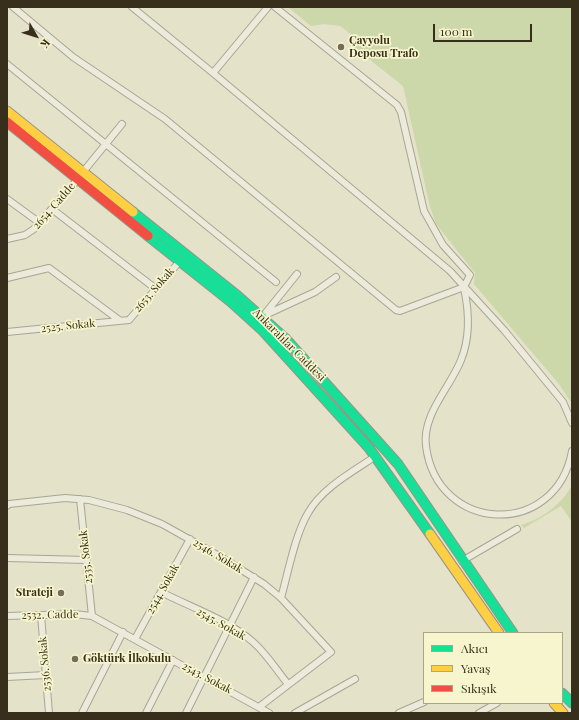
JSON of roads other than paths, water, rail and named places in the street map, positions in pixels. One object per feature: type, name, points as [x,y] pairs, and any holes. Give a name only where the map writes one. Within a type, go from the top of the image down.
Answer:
[{"type":"main road","name":"Ankaralılar Caddesi","points":[[7,111],[258,326],[376,456],[498,632]]},
{"type":"main road","name":"Ankaralılar Caddesi","points":[[7,122],[80,175],[262,316],[285,338],[386,449],[405,473],[462,561],[512,632]]},
{"type":"main road","points":[[376,456],[386,449]]},
{"type":"main road","points":[[563,694],[572,703]]},
{"type":"main road","points":[[555,704],[563,713]]},
{"type":"street","points":[[13,7],[73,57],[166,119],[396,310],[400,311],[464,287]]},
{"type":"street","points":[[132,7],[450,271],[504,330],[563,402],[572,423]]},
{"type":"street","points":[[213,73],[268,7]]},
{"type":"street","points":[[275,7],[397,105],[401,112],[424,211],[443,245],[470,275],[464,287],[467,318],[464,350],[453,377],[437,404],[426,434],[428,457],[436,479],[451,496],[468,508],[488,515],[507,515],[518,513],[532,508],[551,494],[565,473],[572,451]]},
{"type":"street","points":[[7,64],[276,282]]},
{"type":"street","name":"2654. Cadde","points":[[7,239],[28,233],[40,223],[122,124]]},
{"type":"street","points":[[7,199],[40,223]]},
{"type":"street","points":[[52,209],[156,289]]},
{"type":"street","name":"2653. Sokak","points":[[129,320],[180,260]]},
{"type":"street","points":[[7,278],[49,268],[119,320]]},
{"type":"street","points":[[262,316],[297,274]]},
{"type":"street","points":[[262,316],[315,292],[336,277]]},
{"type":"street","name":"2525. Sokak","points":[[7,332],[129,320]]},
{"type":"street","points":[[281,598],[301,528],[308,512],[329,490],[376,456]]},
{"type":"street","name":"2546. Sokak","points":[[7,506],[9,504],[65,498],[105,503],[139,514],[190,539],[254,577],[281,598],[331,652],[288,684]]},
{"type":"street","name":"2535. Sokak","points":[[80,499],[92,616]]},
{"type":"street","points":[[462,561],[517,529]]},
{"type":"street","name":"2544. Sokak","points":[[135,639],[190,539]]},
{"type":"street","points":[[7,558],[87,560]]},
{"type":"street","points":[[186,713],[254,577]]},
{"type":"street","name":"2545. Sokak","points":[[161,592],[230,626],[257,645],[288,684]]},
{"type":"street","name":"2532. Cadde","points":[[7,616],[74,614],[92,616]]},
{"type":"street","name":"2536. Sokak","points":[[40,615],[49,713]]},
{"type":"street","name":"2543. Sokak","points":[[92,616],[270,713]]},
{"type":"street","points":[[82,713],[123,632]]},
{"type":"street","points":[[146,713],[173,660]]},
{"type":"street","points":[[7,677],[46,675]]},
{"type":"street","points":[[295,713],[355,679]]},
{"type":"street","points":[[259,707],[288,684]]},
{"type":"street","points":[[399,713],[423,702]]},
{"type":"street","points":[[479,713],[495,704]]},
{"type":"place","name":"Çayyolu Deposu Trafo","points":[[341,47]]},
{"type":"place","name":"Strateji","points":[[61,593]]},
{"type":"place","name":"Göktürk İlkokulu","points":[[75,659]]}]
